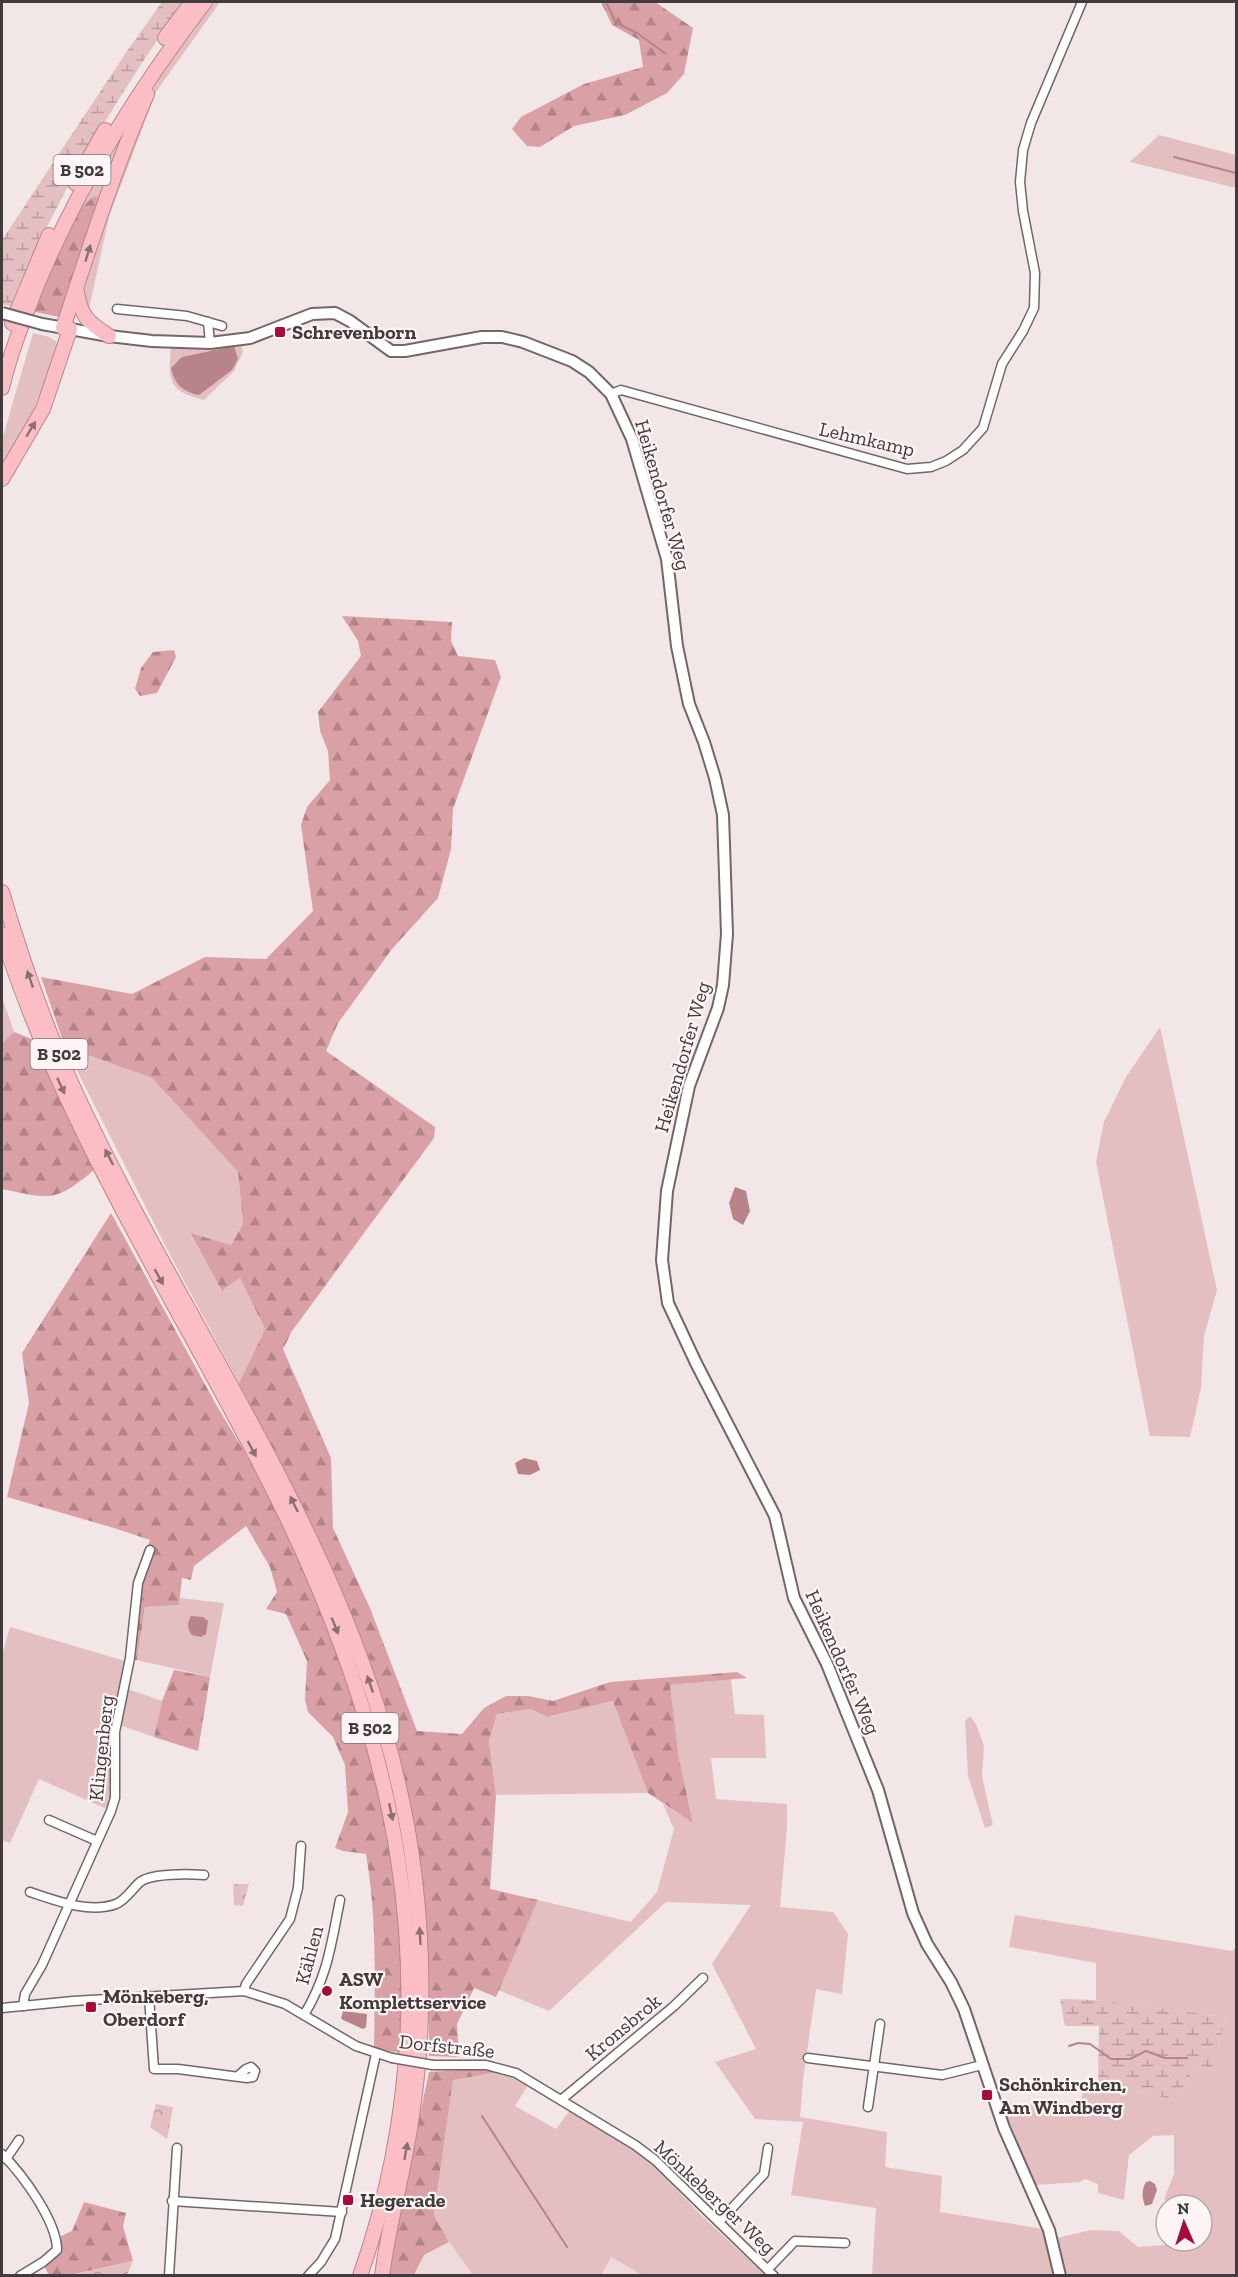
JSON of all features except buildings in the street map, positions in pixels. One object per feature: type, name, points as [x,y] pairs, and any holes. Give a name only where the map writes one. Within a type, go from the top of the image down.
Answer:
[{"type":"highway","name":"B 502","points":[[2,356],[28,282],[45,243],[92,150],[156,50],[192,2]]},
{"type":"highway","name":"B 502","points":[[2,388],[19,331],[55,243],[101,154],[165,54],[205,2]]},
{"type":"highway","name":"B 502","points":[[2,479],[43,409],[99,217],[124,148],[165,54]]},
{"type":"highway","points":[[76,290],[80,308],[86,320],[109,336]]},
{"type":"highway","name":"B 502","points":[[2,892],[33,989],[58,1053],[133,1217],[299,1544],[339,1636],[364,1708],[385,1781],[396,1839],[406,1918],[407,2040],[399,2114],[389,2170],[360,2276]]},
{"type":"highway","name":"B 502","points":[[2,934],[46,1055],[83,1134],[254,1425],[312,1543],[376,1701],[398,1781],[415,1876],[422,2006],[412,2117],[394,2208],[374,2276]]},
{"type":"highway","points":[[382,2276],[394,2208]]},
{"type":"street","name":"Lehmkamp","points":[[611,394],[621,390],[907,469],[931,467],[963,450],[983,428],[1002,364],[1023,331],[1034,308],[1035,273],[1020,183],[1023,150],[1031,123],[1082,2]]},
{"type":"street","points":[[117,309],[173,314],[222,326]]},
{"type":"street","name":"Heikendorfer Weg","points":[[2,313],[42,324],[109,336],[152,341],[210,343],[250,338],[312,314],[335,313],[350,321],[391,351],[405,351],[482,337],[502,337],[523,342],[572,361],[589,372],[611,394],[632,439],[667,559],[677,646],[689,704],[707,751],[723,815],[727,934],[723,985],[718,1008],[689,1086],[667,1191],[662,1260],[665,1288],[673,1316],[775,1516],[794,1598],[827,1664],[878,1790],[913,1913],[927,1944],[957,1994],[1011,2147],[1042,2210],[1055,2249],[1060,2276]]},
{"type":"street","points":[[208,322],[210,343]]},
{"type":"street","name":"Klingenberg","points":[[23,2006],[25,1995],[42,1965],[115,1798],[115,1732],[129,1658],[138,1583],[150,1550]]},
{"type":"street","points":[[49,1820],[97,1841]]},
{"type":"street","points":[[244,1991],[246,1984],[290,1919],[298,1888],[300,1846]]},
{"type":"street","points":[[30,1892],[68,1905],[103,1906],[116,1904],[142,1880],[176,1874],[204,1875]]},
{"type":"street","name":"Kählen","points":[[304,2015],[318,1991],[328,1964],[340,1900]]},
{"type":"street","name":"Kronsbrok","points":[[561,2100],[674,2006],[703,1977]]},
{"type":"street","name":"Dorfstraße","points":[[2,2008],[244,1991],[273,1999],[304,2015],[329,2032],[376,2054],[433,2065],[486,2065],[516,2073],[541,2087]]},
{"type":"street","points":[[149,1996],[154,2069],[178,2069],[238,2076]]},
{"type":"street","points":[[868,2107],[880,2024]]},
{"type":"street","points":[[308,2276],[321,2262],[335,2239],[376,2054]]},
{"type":"street","points":[[808,2058],[942,2075],[982,2065]]},
{"type":"street","name":"Mönkeberger Weg","points":[[541,2087],[635,2145],[655,2160],[771,2272]]},
{"type":"street","points":[[19,2140],[4,2156],[31,2190],[57,2239],[57,2250],[20,2276]]},
{"type":"street","points":[[169,2276],[177,2148]]},
{"type":"street","points":[[719,2222],[764,2174],[768,2148]]},
{"type":"street","points":[[172,2201],[342,2212]]},
{"type":"street","points":[[771,2272],[795,2241],[845,2243]]},
{"type":"shaded area","points":[[234,346],[238,359],[232,370],[199,395],[188,392],[174,379],[171,368],[182,357]]},
{"type":"shaded area","points":[[735,1187],[746,1191],[750,1211],[743,1225],[733,1219],[729,1203]]},
{"type":"shaded area","points":[[524,1458],[537,1461],[540,1470],[530,1475],[518,1474],[515,1463]]},
{"type":"shaded area","points":[[191,1616],[203,1617],[208,1621],[206,1634],[201,1637],[192,1635],[188,1626]]},
{"type":"shaded area","points":[[343,2011],[367,2014],[366,2027],[363,2029],[343,2020],[341,2018]]},
{"type":"shaded area","points":[[1150,2181],[1155,2184],[1157,2190],[1154,2193],[1152,2204],[1145,2206],[1143,2191],[1146,2182]]},
{"type":"shaded area","points":[[449,2242],[473,2275],[414,2276],[424,2255]]},
{"type":"shaded area","points":[[611,2257],[642,2275],[594,2276],[602,2274]]},
{"type":"green space","points":[[162,2],[184,2],[134,75],[89,149],[47,226],[10,306],[2,304],[2,240]]},
{"type":"green space","points":[[211,2],[220,2],[156,92],[109,217],[88,313],[83,296],[106,205],[149,96]]},
{"type":"green space","points":[[601,2],[655,2],[693,28],[684,74],[667,93],[625,115],[574,126],[540,147],[527,146],[512,129],[521,117],[584,84],[643,67],[639,40],[612,25]]},
{"type":"green space","points":[[129,121],[103,196],[81,208]]},
{"type":"green space","points":[[1159,135],[1236,155],[1236,188],[1130,162]]},
{"type":"green space","points":[[103,196],[65,318],[35,312],[54,263],[81,208],[93,197]]},
{"type":"green space","points":[[33,333],[56,341],[57,348],[52,373],[36,403],[33,417],[6,460],[2,459],[2,440]]},
{"type":"green space","points":[[241,343],[243,352],[234,371],[204,400],[183,393],[173,383],[170,368],[171,346],[191,348]]},
{"type":"green space","points":[[342,616],[452,622],[451,641],[458,656],[495,660],[501,677],[453,809],[451,849],[438,898],[392,949],[338,1023],[326,1051],[435,1127],[434,1138],[292,1331],[283,1349],[331,1458],[333,1528],[370,1608],[417,1731],[462,1734],[484,1708],[506,1696],[528,1696],[553,1701],[610,1682],[737,1672],[747,1678],[670,1685],[679,1758],[693,1823],[648,1793],[613,1701],[547,1717],[531,1709],[497,1714],[489,1741],[496,1795],[490,1889],[538,1900],[496,1997],[474,1988],[457,2024],[459,2057],[429,2056],[429,1980],[422,1870],[399,1763],[361,1642],[317,1535],[239,1383],[265,1329],[240,1278],[222,1291],[190,1233],[231,1245],[243,1224],[238,1172],[152,1078],[65,1047],[41,977],[132,994],[205,957],[266,959],[313,911],[301,825],[307,807],[330,780],[328,751],[320,731],[318,712],[361,656],[358,641]]},
{"type":"green space","points":[[174,650],[176,657],[157,693],[140,696],[135,689],[141,668],[153,652]]},
{"type":"green space","points":[[2,997],[14,1032],[2,1043]]},
{"type":"green space","points":[[1160,1027],[1217,1290],[1204,1336],[1201,1388],[1190,1437],[1150,1436],[1096,1162],[1104,1122],[1126,1077]]},
{"type":"green space","points":[[14,1032],[37,1041],[94,1170],[70,1188],[51,1196],[31,1195],[2,1189],[2,1043]]},
{"type":"green space","points":[[65,1047],[152,1078],[238,1172],[243,1224],[231,1245],[190,1234],[222,1291],[240,1278],[265,1329],[239,1383],[169,1253]]},
{"type":"green space","points":[[111,1213],[218,1408],[276,1504],[341,1650],[387,1813],[404,1970],[400,2053],[374,2048],[374,1926],[366,1854],[335,1848],[348,1812],[345,1765],[333,1737],[308,1712],[305,1700],[307,1661],[286,1614],[266,1609],[277,1592],[270,1567],[246,1526],[194,1566],[191,1580],[182,1578],[179,1605],[145,1607],[137,1660],[125,1661],[135,1575],[150,1540],[7,1497],[29,1403],[22,1353]]},
{"type":"green space","points":[[180,1598],[224,1603],[210,1677],[137,1660],[145,1607],[179,1605]]},
{"type":"green space","points":[[10,1627],[125,1661],[113,1797],[109,1810],[39,1779],[10,1843],[2,1840],[2,1655]]},
{"type":"green space","points":[[174,1670],[210,1677],[198,1751],[154,1737],[162,1701]]},
{"type":"green space","points":[[731,1679],[735,1714],[764,1715],[766,1758],[711,1758],[716,1799],[787,1804],[780,1907],[833,1912],[848,1934],[842,1994],[816,1989],[800,2117],[887,2132],[885,2167],[942,2176],[940,2212],[1043,2229],[1055,2275],[872,2275],[876,2208],[791,2195],[803,2122],[755,2119],[715,2062],[756,2049],[712,1964],[751,1905],[666,1902],[549,2011],[498,1990],[538,1900],[631,1922],[657,1892],[674,1829],[663,1804],[693,1822],[679,1758],[670,1685]]},
{"type":"green space","points":[[125,1688],[162,1701],[154,1737],[119,1725]]},
{"type":"green space","points":[[614,1701],[648,1793],[496,1795],[489,1741],[497,1714],[531,1709],[548,1717]]},
{"type":"green space","points":[[970,1716],[976,1724],[984,1746],[982,1776],[993,1825],[985,1828],[968,1776],[965,1721]]},
{"type":"green space","points":[[233,1884],[249,1884],[243,1906],[234,1905]]},
{"type":"green space","points":[[1015,1915],[1232,1951],[1236,1948],[1236,2275],[1066,2275],[1057,2238],[1091,2230],[1119,2231],[1138,2247],[1154,2246],[1154,2253],[1214,2253],[1214,2193],[1166,2193],[1174,2174],[1174,2135],[1153,2136],[1129,2155],[1124,2200],[1098,2193],[1098,2184],[1085,2179],[1080,2182],[1036,2185],[1015,2144],[1002,2108],[1007,2102],[1079,2110],[1084,2086],[1110,2087],[1177,2100],[1196,2064],[1212,2068],[1226,2017],[1096,2000],[1096,1963],[1009,1947]]},
{"type":"green space","points":[[1060,1999],[1096,2000],[1226,2017],[1212,2069],[1196,2064],[1177,2100],[1098,2086],[1099,2026],[1065,2026]]},
{"type":"green space","points":[[473,2069],[499,2072],[453,2080],[434,2215],[449,2242],[424,2255],[414,2275],[386,2276],[429,2072]]},
{"type":"green space","points":[[499,2072],[528,2085],[515,2106],[556,2129],[570,2110],[633,2149],[654,2166],[701,2215],[765,2275],[642,2275],[611,2257],[602,2274],[473,2275],[449,2242],[434,2215],[453,2080]]},
{"type":"green space","points":[[156,2104],[173,2107],[167,2139],[150,2127]]},
{"type":"green space","points":[[84,2202],[126,2213],[123,2226],[133,2261],[70,2275],[49,2275],[44,2266],[58,2254],[61,2236],[72,2231]]},
{"type":"green space","points":[[133,2261],[127,2275],[70,2275]]},
{"type":"waterway","points":[[606,2],[616,23],[637,33],[666,54]]},
{"type":"waterway","points":[[1174,157],[1236,173]]},
{"type":"waterway","points":[[1069,2046],[1078,2043],[1090,2044],[1111,2059],[1130,2059],[1146,2051],[1165,2058],[1187,2058]]},
{"type":"waterway","points":[[482,2116],[567,2247]]},
{"type":"place","name":"Schrevenborn","points":[[280,332]]},
{"type":"place","name":"ASW Komplettservice","points":[[327,1991]]},
{"type":"place","name":"Mönkeberg, Oberdorf","points":[[91,2007]]},
{"type":"place","name":"Schönkirchen, Am Windberg","points":[[987,2095]]},
{"type":"place","name":"Hegerade","points":[[348,2200]]}]
